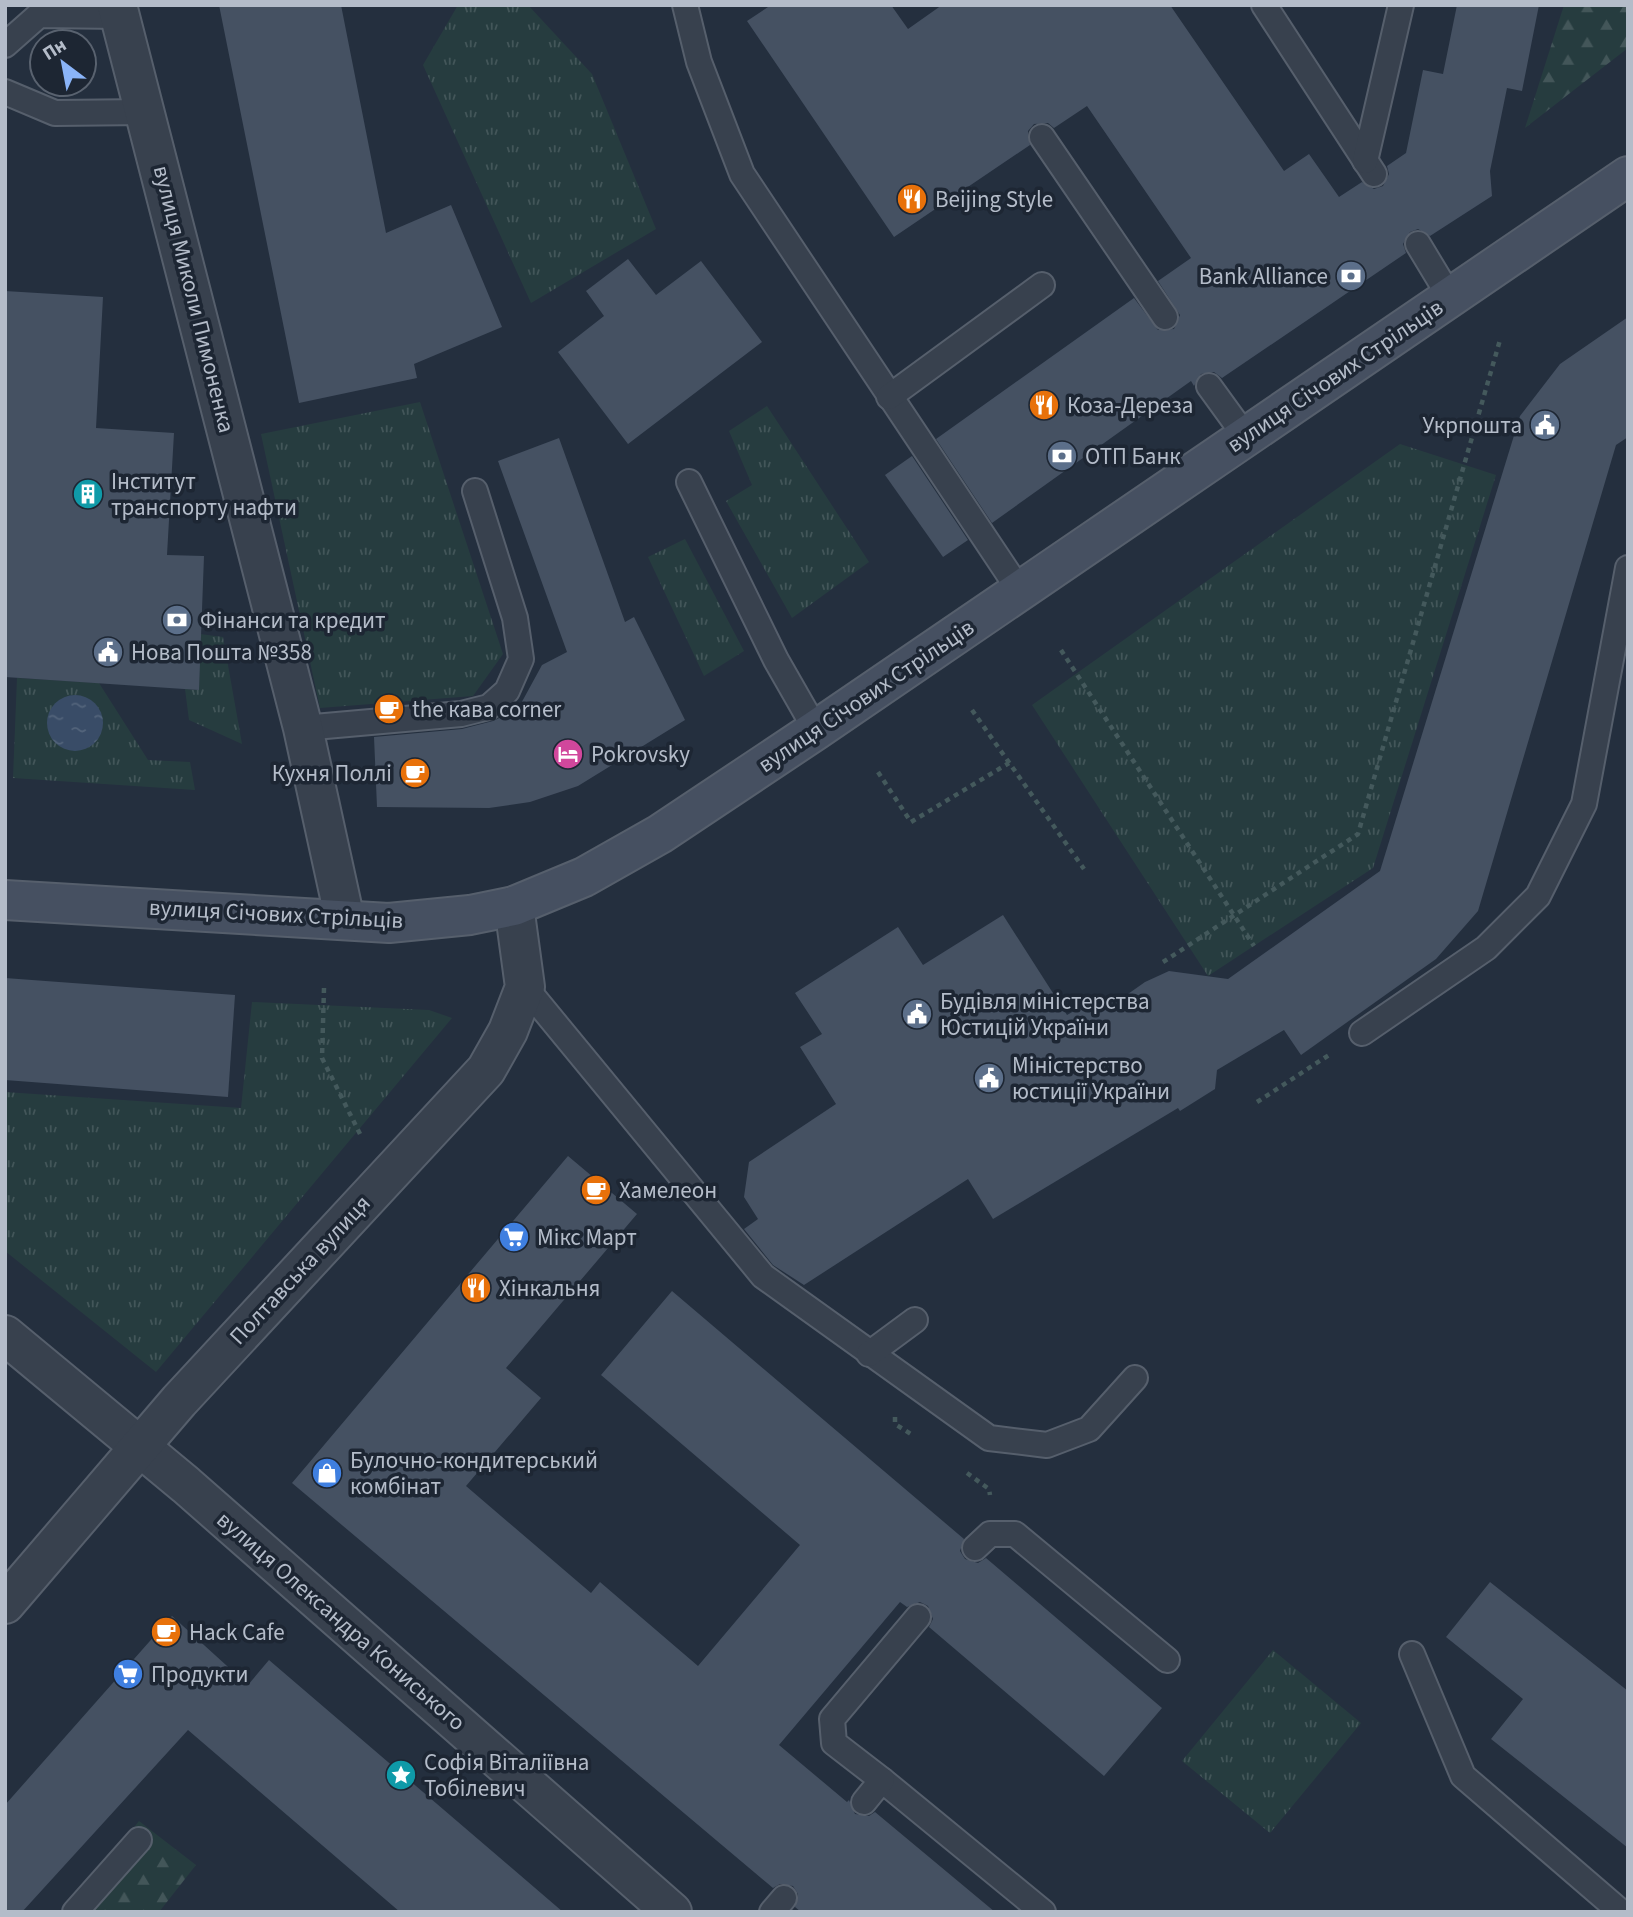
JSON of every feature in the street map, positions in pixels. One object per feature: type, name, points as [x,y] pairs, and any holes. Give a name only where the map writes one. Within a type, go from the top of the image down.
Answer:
[{"type":"main road","name":"вулиця Січових Стрільців","points":[[5,900],[389,923],[470,915],[514,906],[584,877],[660,834],[816,730],[1628,176]]},
{"type":"street","name":"вулиця Миколи Пимоненка","points":[[119,10],[303,728],[345,920]]},
{"type":"street","name":"Полтавська вулиця","points":[[5,1604],[139,1445],[486,1070],[508,1031],[525,987],[514,906]]},
{"type":"street","name":"вулиця Олександра Кониського","points":[[5,1335],[115,1429],[139,1445],[672,1912]]},
{"type":"lane","points":[[685,5],[699,62],[742,174],[1020,591]]},
{"type":"lane","points":[[1264,5],[1370,168],[1401,5]]},
{"type":"lane","points":[[5,45],[39,15],[119,10]]},
{"type":"lane","points":[[5,92],[55,113],[146,112]]},
{"type":"lane","points":[[1042,137],[1166,317]]},
{"type":"lane","points":[[1418,244],[1450,297]]},
{"type":"lane","points":[[889,397],[1042,285]]},
{"type":"lane","points":[[1209,386],[1245,438]]},
{"type":"lane","points":[[689,482],[776,660],[816,730]]},
{"type":"lane","points":[[303,728],[461,714],[489,707],[507,691],[521,659],[516,618],[475,492]]},
{"type":"lane","points":[[1362,1033],[1486,948],[1538,896],[1584,804],[1628,568]]},
{"type":"lane","points":[[525,987],[763,1276],[989,1438],[1047,1445],[1089,1429],[1135,1378]]},
{"type":"lane","points":[[869,1354],[915,1320]]},
{"type":"lane","points":[[975,1548],[990,1534],[1016,1534],[1167,1660]]},
{"type":"lane","points":[[918,1617],[832,1719],[834,1743],[1043,1912]]},
{"type":"lane","points":[[1412,1654],[1463,1776],[1620,1912]]},
{"type":"lane","points":[[864,1802],[882,1780]]},
{"type":"lane","points":[[75,1912],[139,1840]]},
{"type":"path","points":[[1163,962],[1358,834],[1500,340]]},
{"type":"path","points":[[212,616],[234,619]]},
{"type":"path","points":[[1061,650],[1254,946]]},
{"type":"path","points":[[972,710],[1084,869]]},
{"type":"path","points":[[878,772],[911,822],[1010,763]]},
{"type":"path","points":[[324,988],[322,1058],[363,1140]]},
{"type":"path","points":[[1257,1102],[1323,1059]]},
{"type":"path","points":[[956,1465],[989,1489],[990,1499]]},
{"type":"green space","points":[[458,5],[528,5],[592,74],[656,229],[531,303],[423,65]]},
{"type":"green space","points":[[1564,5],[1628,5],[1628,48],[1525,128]]},
{"type":"green space","points":[[420,402],[503,654],[473,696],[320,708],[261,434]]},
{"type":"green space","points":[[767,406],[869,562],[792,618],[726,501],[752,485],[729,431]]},
{"type":"green space","points":[[1400,444],[1496,475],[1373,868],[1208,976],[1032,705]]},
{"type":"green space","points":[[685,539],[744,651],[704,676],[648,557]]},
{"type":"green space","points":[[200,634],[223,637],[242,744],[189,720],[185,689],[199,690]]},
{"type":"green space","points":[[17,678],[99,683],[148,760],[190,762],[195,790],[13,778]]},
{"type":"green space","points":[[252,1002],[429,1010],[452,1018],[156,1372],[5,1251],[5,1092],[241,1108]]},
{"type":"green space","points":[[1273,1650],[1361,1723],[1270,1833],[1182,1761]]},
{"type":"green space","points":[[139,1821],[196,1865],[159,1912],[67,1912]]},
{"type":"water","points":[[69,695],[81,695],[91,699],[99,707],[103,723],[99,739],[91,747],[81,751],[69,751],[59,747],[51,739],[47,729],[47,717],[51,707],[59,699]]},
{"type":"building","points":[[219,5],[341,5],[386,233],[451,205],[502,327],[414,364],[417,378],[299,403]]},
{"type":"building","points":[[771,5],[891,5],[908,29],[942,5],[1170,5],[1284,171],[1309,154],[1339,197],[1362,182],[1374,189],[1383,186],[1389,174],[1387,166],[1406,153],[1423,70],[1443,74],[1457,5],[1539,5],[1522,91],[1507,88],[1490,171],[1492,196],[1430,236],[1418,229],[1410,232],[1403,244],[1406,253],[1222,378],[1214,372],[1201,374],[1194,386],[1191,381],[992,523],[936,439],[1134,298],[1158,330],[1174,329],[1180,315],[1158,281],[1191,258],[1087,106],[1054,128],[1048,123],[1034,124],[1028,131],[1030,145],[894,237],[747,21]]},
{"type":"building","points":[[628,259],[656,295],[701,261],[762,342],[628,444],[558,352],[604,316],[586,291]]},
{"type":"building","name":"Інститут транспорту нафти","points":[[5,291],[103,297],[96,428],[174,433],[167,555],[204,556],[199,690],[5,677]]},
{"type":"building","points":[[1628,317],[1628,437],[1616,445],[1478,911],[1436,959],[1301,1055],[1284,1030],[1217,1070],[1215,1089],[1180,1111],[1178,1108],[993,1219],[968,1179],[804,1285],[773,1265],[744,1229],[758,1219],[744,1197],[749,1162],[836,1104],[800,1047],[822,1034],[795,993],[898,927],[923,965],[1003,915],[1067,1015],[1102,995],[1118,1001],[1145,982],[1169,971],[1228,979],[1380,871],[1520,416],[1560,364]]},
{"type":"building","points":[[559,438],[625,622],[634,617],[685,720],[578,786],[530,802],[489,808],[377,807],[374,737],[462,729],[493,721],[518,709],[542,665],[567,652],[498,461]]},
{"type":"building","points":[[912,456],[968,540],[943,557],[885,475]]},
{"type":"building","points":[[5,978],[235,995],[228,1097],[5,1080]]},
{"type":"building","points":[[568,1156],[637,1214],[506,1368],[541,1398],[466,1486],[591,1593],[600,1582],[698,1666],[800,1545],[601,1375],[672,1291],[964,1539],[960,1551],[965,1559],[978,1563],[986,1558],[1162,1708],[1104,1776],[929,1627],[933,1619],[928,1606],[920,1602],[907,1607],[900,1602],[779,1745],[847,1802],[849,1800],[855,1814],[869,1816],[875,1812],[995,1912],[801,1912],[795,1907],[798,1894],[793,1886],[780,1884],[773,1888],[292,1483]]},
{"type":"building","points":[[1490,1582],[1628,1691],[1628,1848],[1491,1739],[1523,1699],[1446,1637]]},
{"type":"building","points":[[172,1616],[248,1685],[269,1660],[563,1912],[400,1912],[188,1730],[22,1912],[5,1912],[5,1805]]},
{"type":"place","name":"Beijing Style","points":[[912,199]]},
{"type":"place","name":"Bank Alliance","points":[[1351,276]]},
{"type":"place","name":"Коза-Дереза","points":[[1044,405]]},
{"type":"place","name":"Укрпошта","points":[[1545,425]]},
{"type":"place","name":"ОТП Банк","points":[[1062,456]]},
{"type":"place","name":"Інститут транспорту нафти","points":[[88,494]]},
{"type":"place","name":"Фінанси та кредит","points":[[177,620]]},
{"type":"place","name":"Нова Пошта №358","points":[[108,652]]},
{"type":"place","name":"the кава corner","points":[[389,709]]},
{"type":"place","name":"Pokrovsky","points":[[568,754]]},
{"type":"place","name":"Кухня Поллі","points":[[415,773]]},
{"type":"place","name":"Будівля міністерства Юстицій України","points":[[917,1014]]},
{"type":"place","name":"Міністерство юстиції України","points":[[989,1078]]},
{"type":"place","name":"Хамелеон","points":[[596,1190]]},
{"type":"place","name":"Мікс Март","points":[[514,1237]]},
{"type":"place","name":"Хінкальня","points":[[476,1288]]},
{"type":"place","name":"Булочно-кондитерський комбінат","points":[[327,1473]]},
{"type":"place","name":"Hack Cafe","points":[[166,1632]]},
{"type":"place","name":"Продукти","points":[[128,1674]]},
{"type":"place","name":"Софія Віталіївна Тобілевич","points":[[401,1775]]}]
